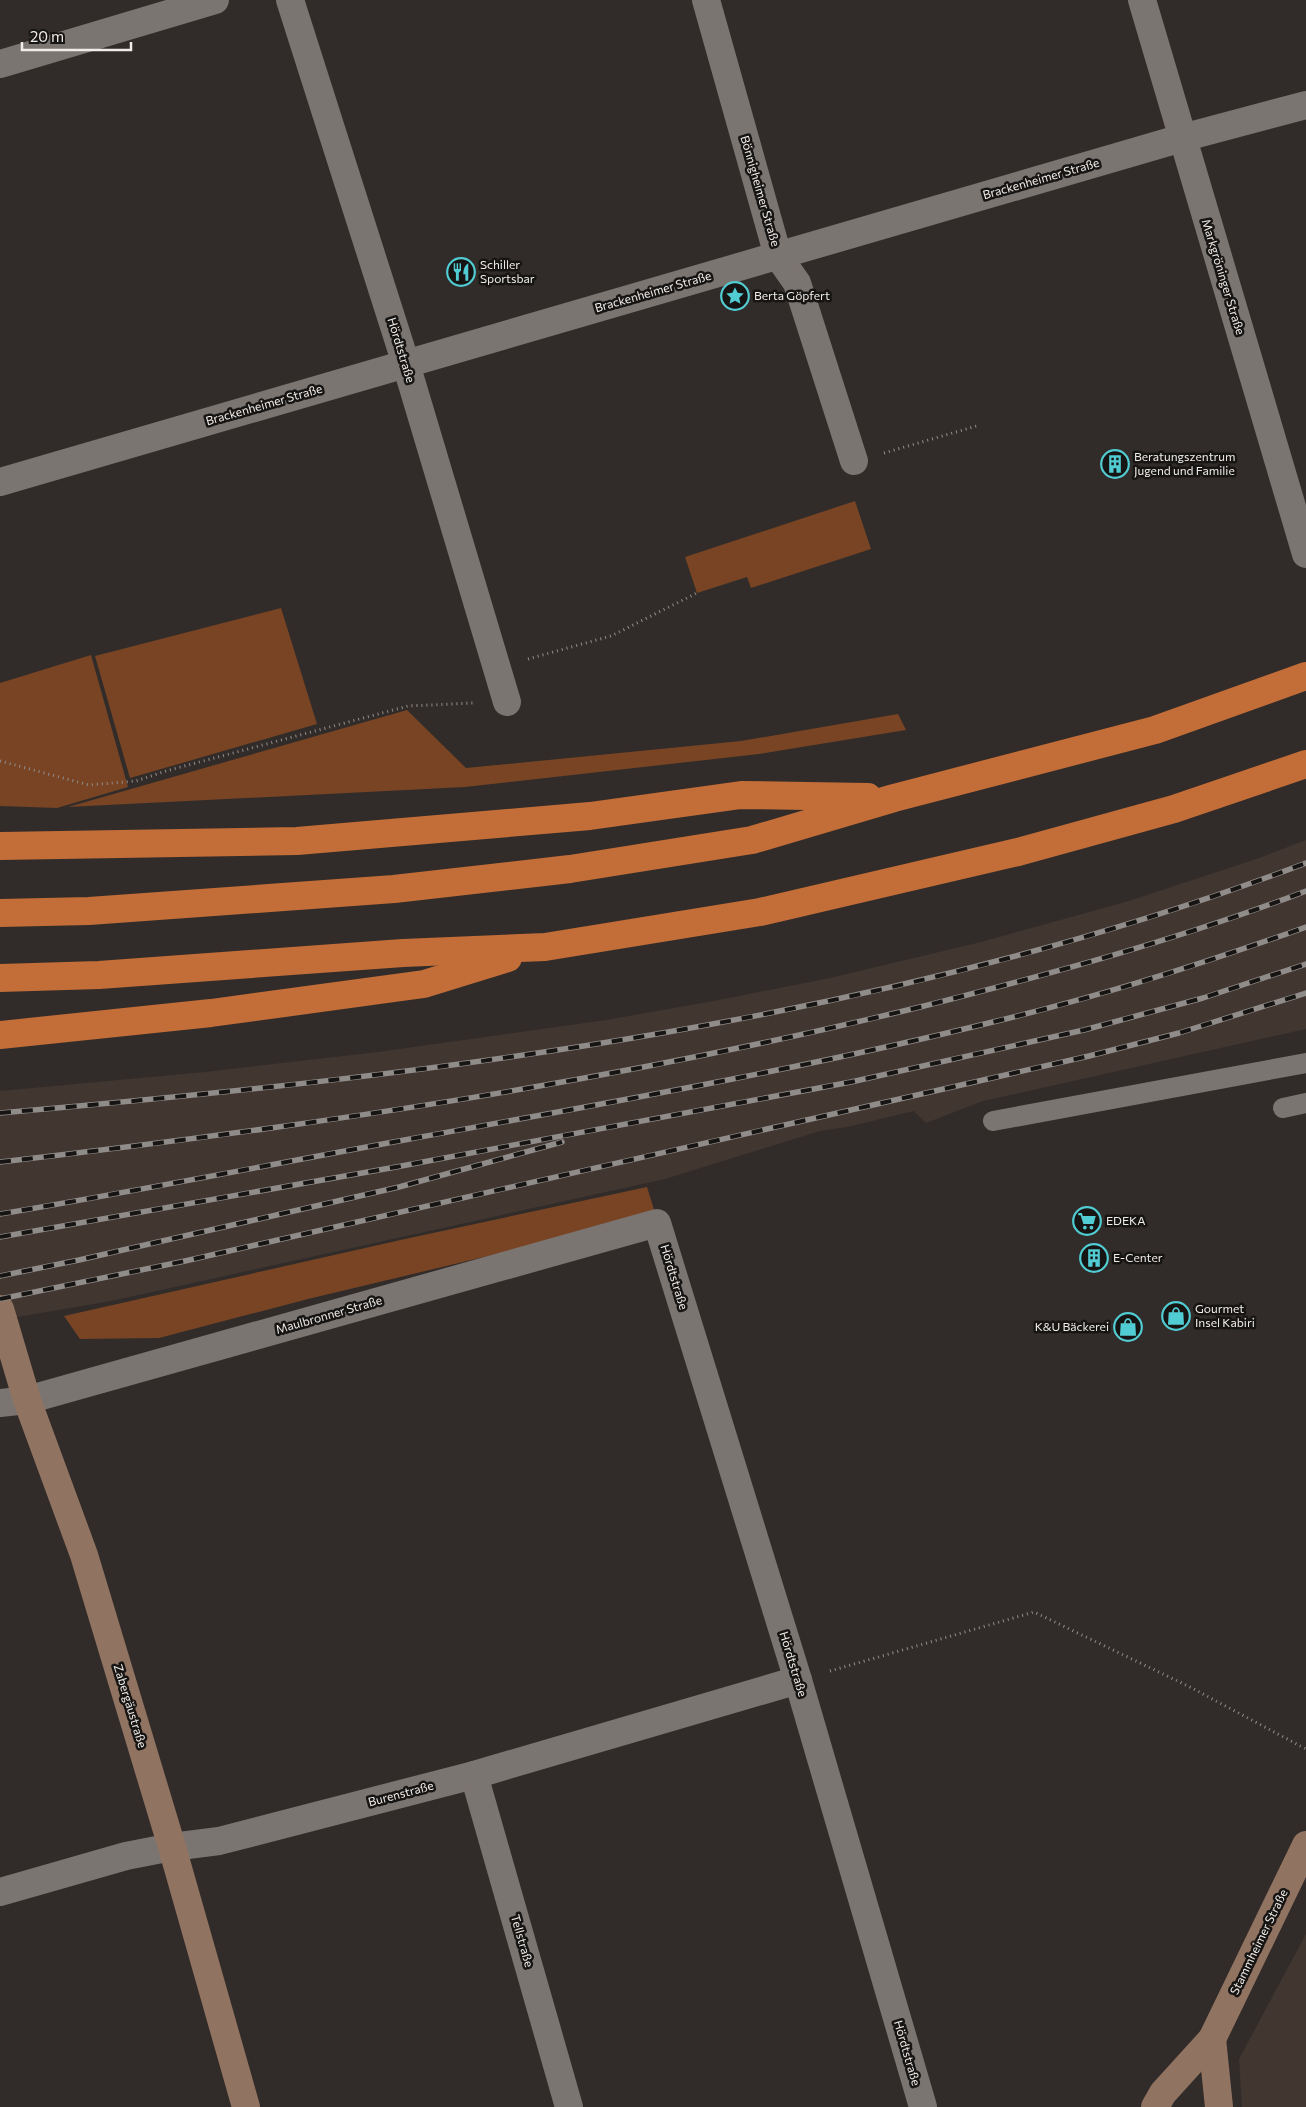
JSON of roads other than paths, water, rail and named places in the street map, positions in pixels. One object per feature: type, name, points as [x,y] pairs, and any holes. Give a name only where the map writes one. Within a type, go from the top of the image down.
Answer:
[{"type":"highway","points":[[0,913],[89,911],[394,889],[570,869],[752,840],[894,798],[1155,730],[1306,676]]},
{"type":"highway","points":[[0,978],[99,975],[402,953],[545,947],[760,912],[1018,852],[1174,809],[1306,764]]},
{"type":"highway","points":[[0,846],[296,841],[590,816],[741,795],[894,798]]},
{"type":"highway","points":[[0,1035],[211,1013],[424,984],[545,947]]},
{"type":"main road","name":"Zabergäustraße","points":[[0,1309],[27,1400],[84,1555],[172,1847],[246,2107]]},
{"type":"main road","name":"Stammheimer Straße","points":[[1155,2107],[1163,2092],[1212,2039],[1306,1845]]},
{"type":"main road","points":[[1212,2039],[1219,2107]]},
{"type":"street","points":[[0,64],[215,0]]},
{"type":"street","name":"Hördtstraße","points":[[290,0],[406,364],[507,702]]},
{"type":"street","name":"Bönnigheimer Straße","points":[[706,0],[778,256],[798,283],[854,461]]},
{"type":"street","name":"Markgröninger Straße","points":[[1142,0],[1306,554]]},
{"type":"street","name":"Brackenheimer Straße","points":[[0,482],[1182,138],[1306,106]]},
{"type":"street","name":"Hördtstraße","points":[[657,1223],[798,1680],[923,2107]]},
{"type":"street","name":"Maulbronner Straße","points":[[0,1403],[27,1400],[657,1223]]},
{"type":"street","name":"Burenstraße","points":[[0,1892],[126,1856],[172,1847],[219,1841],[474,1775],[798,1680]]},
{"type":"street","name":"Tellstraße","points":[[474,1775],[569,2107]]},
{"type":"lane","points":[[993,1121],[1306,1063]]},
{"type":"lane","points":[[1283,1108],[1306,1103]]},
{"type":"railway","points":[[0,1113],[332,1080],[497,1059],[662,1033],[826,1002],[988,963],[1149,918],[1306,863]]},
{"type":"railway","points":[[0,1162],[347,1117],[463,1099],[692,1058],[920,1007],[1018,982],[1115,955],[1211,925],[1306,891]]},
{"type":"railway","points":[[0,1214],[631,1098],[851,1055],[1075,1001],[1192,966],[1306,927]]},
{"type":"railway","points":[[0,1237],[396,1167],[851,1082],[1084,1030],[1203,998],[1306,964]]},
{"type":"railway","points":[[0,1299],[185,1261],[1089,1056],[1179,1033],[1306,993]]},
{"type":"railway","points":[[0,1276],[79,1260],[399,1187],[562,1142]]},
{"type":"place","name":"Schiller Sportsbar","points":[[461,272]]},
{"type":"place","name":"Berta Göpfert","points":[[735,296]]},
{"type":"place","name":"Beratungszentrum Jugend und Familie","points":[[1115,464]]},
{"type":"place","name":"EDEKA","points":[[1087,1221]]},
{"type":"place","name":"E-Center","points":[[1094,1258]]},
{"type":"place","name":"Gourmet Insel Kabiri","points":[[1176,1316]]},
{"type":"place","name":"K&U Bäckerei","points":[[1128,1327]]}]
